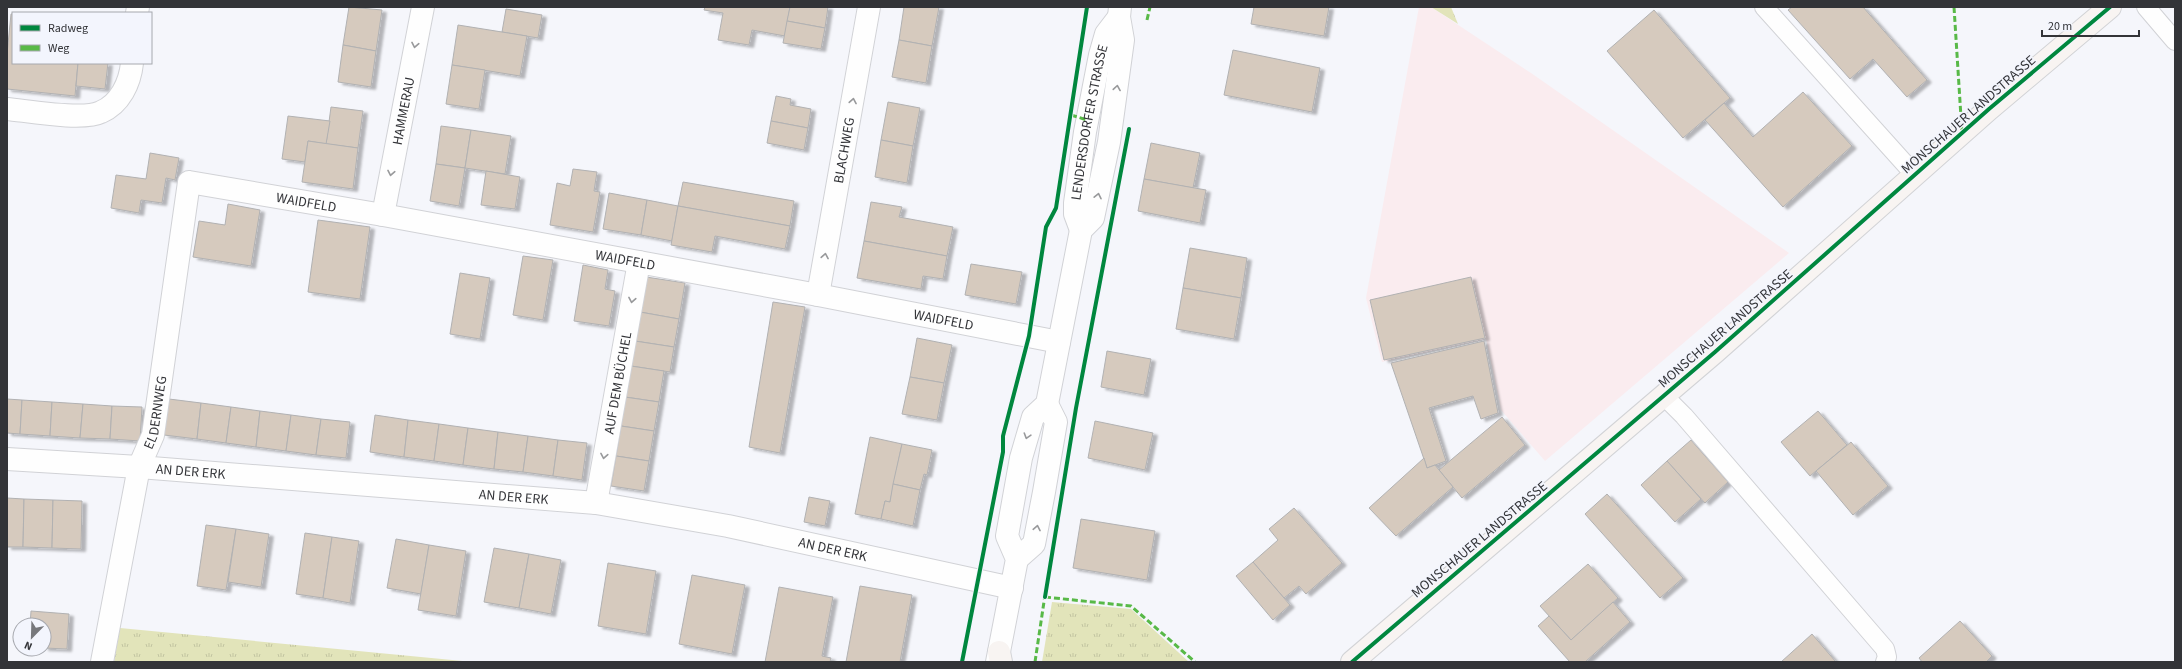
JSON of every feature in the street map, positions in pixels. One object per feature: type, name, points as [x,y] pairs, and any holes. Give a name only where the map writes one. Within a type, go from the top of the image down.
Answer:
[{"type":"main road","name":"MONSCHAUER LANDSTRASSE","points":[[1352,662],[1664,396],[1915,175],[2110,7]]},
{"type":"street","name":"HAMMERAU","points":[[383,215],[423,7]]},
{"type":"street","name":"BLACHWEG","points":[[818,294],[870,7]]},
{"type":"street","name":"LENDERSDORFER STRASSE","points":[[1047,404],[1081,230],[1092,218],[1109,142],[1123,40],[1119,12]]},
{"type":"street","points":[[7,109],[80,116],[101,113],[118,100],[126,88],[132,64]]},
{"type":"street","name":"WAIDFELD","points":[[189,182],[383,215],[818,294],[1059,342]]},
{"type":"street","name":"ELDERNWEG","points":[[102,662],[138,467],[153,435],[189,182]]},
{"type":"street","name":"AUF DEM BÜCHEL","points":[[596,503],[638,262]]},
{"type":"street","points":[[999,659],[1017,559],[1007,536],[1015,489],[1021,458],[1033,417],[1047,404],[1056,422],[1034,544],[1017,559]]},
{"type":"street","name":"AN DER ERK","points":[[7,459],[138,467],[596,503],[728,526],[1012,588]]},
{"type":"lane","points":[[1764,7],[1915,175]]},
{"type":"lane","points":[[2146,7],[2175,41]]},
{"type":"lane","points":[[1664,396],[1684,416],[1885,649],[1887,657],[1885,662]]},
{"type":"shaded area","points":[[1419,7],[1431,7],[1531,73],[1789,253],[1545,461],[1501,410],[1486,339],[1382,362],[1366,298]]},
{"type":"green space","points":[[1431,7],[1451,7],[1458,24]]},
{"type":"green space","points":[[1052,602],[1131,609],[1189,662],[1042,662]]},
{"type":"green space","points":[[120,628],[473,662],[114,662]]},
{"type":"building","points":[[349,7],[382,10],[376,51],[343,45]]},
{"type":"building","points":[[705,7],[790,7],[785,36],[752,30],[749,45],[718,40],[723,13],[704,10]]},
{"type":"building","points":[[790,7],[828,7],[825,28],[787,21]]},
{"type":"building","points":[[904,7],[939,7],[932,46],[899,40]]},
{"type":"building","points":[[1254,7],[1329,7],[1324,36],[1251,24]]},
{"type":"building","points":[[1792,7],[1863,7],[1927,80],[1907,97],[1873,59],[1850,79],[1788,10]]},
{"type":"building","points":[[506,9],[542,15],[538,38],[502,32]]},
{"type":"building","points":[[1654,10],[1730,98],[1683,138],[1607,51]]},
{"type":"building","points":[[12,14],[12,64],[78,64],[75,96],[7,89],[7,54]]},
{"type":"building","points":[[787,21],[825,28],[821,49],[783,43]]},
{"type":"building","points":[[458,25],[527,36],[520,76],[452,65]]},
{"type":"building","points":[[899,40],[932,46],[926,83],[892,77]]},
{"type":"building","points":[[343,45],[376,51],[371,87],[338,82]]},
{"type":"building","points":[[1233,50],[1320,68],[1312,112],[1224,95]]},
{"type":"building","points":[[78,64],[108,64],[105,89],[76,86]]},
{"type":"building","points":[[452,65],[485,70],[479,109],[446,104]]},
{"type":"building","points":[[1803,92],[1852,146],[1783,207],[1705,120],[1724,103],[1753,137]]},
{"type":"building","points":[[776,96],[791,99],[790,105],[811,109],[808,128],[771,121]]},
{"type":"building","points":[[888,102],[920,108],[913,146],[881,140]]},
{"type":"building","points":[[331,107],[363,111],[358,148],[326,144]]},
{"type":"building","points":[[288,116],[330,121],[326,144],[308,141],[305,162],[282,159]]},
{"type":"building","points":[[771,121],[808,128],[804,150],[767,143]]},
{"type":"building","points":[[441,126],[471,130],[465,168],[436,164]]},
{"type":"building","points":[[471,130],[511,136],[505,174],[465,168]]},
{"type":"building","points":[[881,140],[913,146],[907,183],[875,177]]},
{"type":"building","points":[[308,141],[358,148],[353,189],[302,182]]},
{"type":"building","points":[[1151,143],[1200,153],[1193,188],[1144,179]]},
{"type":"building","points":[[150,153],[179,158],[175,180],[166,178],[162,203],[141,200],[139,213],[111,208],[116,175],[146,179]]},
{"type":"building","points":[[436,164],[465,168],[459,206],[430,201]]},
{"type":"building","points":[[573,169],[597,172],[594,191],[600,192],[593,232],[550,225],[557,183],[570,186]]},
{"type":"building","points":[[486,171],[520,177],[515,209],[481,205]]},
{"type":"building","points":[[1144,179],[1206,190],[1200,223],[1138,211]]},
{"type":"building","points":[[683,182],[794,201],[790,226],[678,206]]},
{"type":"building","points":[[609,193],[647,200],[641,235],[603,229]]},
{"type":"building","points":[[647,200],[678,206],[672,241],[641,235]]},
{"type":"building","points":[[871,202],[902,207],[899,217],[953,227],[947,256],[864,241]]},
{"type":"building","points":[[228,204],[260,210],[251,266],[193,257],[199,221],[225,225]]},
{"type":"building","points":[[678,206],[790,226],[785,249],[715,236],[712,252],[671,245]]},
{"type":"building","points":[[318,220],[370,227],[360,299],[308,292]]},
{"type":"building","points":[[864,241],[947,256],[943,279],[923,276],[921,289],[857,278]]},
{"type":"building","points":[[1190,248],[1247,258],[1241,298],[1183,288]]},
{"type":"building","points":[[523,256],[553,260],[543,320],[513,315]]},
{"type":"building","points":[[971,264],[1022,272],[1016,304],[965,295]]},
{"type":"building","points":[[583,265],[608,270],[605,289],[615,291],[609,326],[574,321]]},
{"type":"building","points":[[460,273],[490,278],[480,339],[450,334]]},
{"type":"building","points":[[646,277],[685,283],[679,319],[640,312]]},
{"type":"building","points":[[1471,277],[1485,338],[1384,360],[1370,300]]},
{"type":"building","points":[[1183,288],[1241,298],[1234,339],[1176,329]]},
{"type":"building","points":[[773,302],[805,307],[780,453],[749,447]]},
{"type":"building","points":[[640,312],[679,319],[674,347],[635,341]]},
{"type":"building","points":[[917,338],[952,345],[944,383],[910,377]]},
{"type":"building","points":[[635,341],[674,347],[670,372],[631,366]]},
{"type":"building","points":[[1484,341],[1498,413],[1481,419],[1473,396],[1429,408],[1446,461],[1427,468],[1391,363]]},
{"type":"building","points":[[1107,351],[1151,359],[1144,395],[1101,387]]},
{"type":"building","points":[[631,366],[664,371],[659,402],[625,397]]},
{"type":"building","points":[[910,377],[944,383],[937,420],[902,414]]},
{"type":"building","points":[[625,397],[659,402],[654,431],[621,426]]},
{"type":"building","points":[[7,399],[22,400],[20,434],[7,433]]},
{"type":"building","points":[[169,399],[201,403],[197,439],[164,435]]},
{"type":"building","points":[[22,400],[52,402],[50,436],[20,434]]},
{"type":"building","points":[[52,402],[83,404],[80,438],[50,436]]},
{"type":"building","points":[[201,403],[231,407],[226,443],[197,439]]},
{"type":"building","points":[[83,404],[112,406],[110,439],[80,438]]},
{"type":"building","points":[[112,406],[142,407],[140,441],[110,439]]},
{"type":"building","points":[[231,407],[260,411],[256,447],[226,443]]},
{"type":"building","points":[[260,411],[291,415],[286,451],[256,447]]},
{"type":"building","points":[[1818,411],[1847,445],[1810,476],[1781,442]]},
{"type":"building","points":[[291,415],[321,419],[316,455],[286,451]]},
{"type":"building","points":[[375,415],[408,420],[404,457],[370,452]]},
{"type":"building","points":[[1502,417],[1525,445],[1462,498],[1439,470]]},
{"type":"building","points":[[321,419],[350,422],[346,458],[316,455]]},
{"type":"building","points":[[408,420],[439,424],[434,461],[404,457]]},
{"type":"building","points":[[1095,421],[1153,433],[1145,470],[1088,458]]},
{"type":"building","points":[[439,424],[468,428],[463,465],[434,461]]},
{"type":"building","points":[[621,426],[654,431],[649,461],[616,456]]},
{"type":"building","points":[[468,428],[498,432],[494,469],[463,465]]},
{"type":"building","points":[[498,432],[528,436],[523,472],[494,469]]},
{"type":"building","points":[[528,436],[558,440],[553,476],[523,472]]},
{"type":"building","points":[[870,437],[902,444],[890,502],[885,501],[881,519],[855,514]]},
{"type":"building","points":[[558,440],[587,443],[582,480],[553,476]]},
{"type":"building","points":[[1691,440],[1728,482],[1705,503],[1667,461]]},
{"type":"building","points":[[1851,442],[1888,486],[1853,515],[1816,471]]},
{"type":"building","points":[[902,444],[932,450],[927,475],[924,474],[920,490],[893,484]]},
{"type":"building","points":[[616,456],[649,461],[644,491],[611,486]]},
{"type":"building","points":[[1424,458],[1427,468],[1435,465],[1453,487],[1396,536],[1369,508]]},
{"type":"building","points":[[1667,461],[1701,499],[1675,522],[1641,485]]},
{"type":"building","points":[[893,484],[920,490],[913,526],[881,519],[885,501],[890,502]]},
{"type":"building","points":[[1607,494],[1683,578],[1660,598],[1585,514]]},
{"type":"building","points":[[809,497],[830,501],[825,526],[804,522]]},
{"type":"building","points":[[7,498],[24,499],[23,547],[7,547]]},
{"type":"building","points":[[24,499],[53,500],[52,548],[23,547]]},
{"type":"building","points":[[53,500],[82,501],[81,549],[52,548]]},
{"type":"building","points":[[1294,508],[1342,563],[1306,594],[1299,586],[1284,598],[1253,562],[1278,540],[1269,529]]},
{"type":"building","points":[[1081,519],[1155,531],[1147,580],[1073,568]]},
{"type":"building","points":[[206,525],[236,529],[226,590],[197,586]]},
{"type":"building","points":[[236,529],[269,534],[261,587],[228,582]]},
{"type":"building","points":[[305,533],[332,537],[323,598],[296,594]]},
{"type":"building","points":[[332,537],[359,541],[350,603],[323,598]]},
{"type":"building","points":[[396,539],[429,545],[421,594],[387,588]]},
{"type":"building","points":[[429,545],[466,551],[456,616],[418,610]]},
{"type":"building","points":[[494,548],[529,554],[519,608],[484,602]]},
{"type":"building","points":[[529,554],[561,560],[551,614],[519,608]]},
{"type":"building","points":[[1253,562],[1290,605],[1273,620],[1236,576]]},
{"type":"building","points":[[608,563],[656,571],[646,634],[598,626]]},
{"type":"building","points":[[1588,564],[1618,598],[1571,640],[1540,606]]},
{"type":"building","points":[[692,575],[745,585],[732,654],[679,644]]},
{"type":"building","points":[[860,586],[912,595],[900,662],[846,662]]},
{"type":"building","points":[[779,587],[833,597],[822,656],[831,658],[830,662],[765,662]]},
{"type":"building","points":[[1613,602],[1630,622],[1585,662],[1570,662],[1538,626],[1549,616],[1571,640]]},
{"type":"building","points":[[31,611],[69,614],[67,649],[52,648],[52,617],[31,617]]},
{"type":"building","points":[[1960,621],[1992,656],[1986,662],[1922,662],[1919,658]]},
{"type":"building","points":[[1812,634],[1836,662],[1781,662]]},
{"type":"marked path","points":[[1147,20],[1150,7]]},
{"type":"marked path","points":[[1954,7],[1962,133]]},
{"type":"marked path","points":[[1071,115],[1087,120]]},
{"type":"marked path","points":[[1035,662],[1045,595]]},
{"type":"marked path","points":[[1045,597],[1131,606],[1195,662]]},
{"type":"cycle path","points":[[962,662],[1003,452],[1003,436],[1029,336],[1046,227],[1056,208],[1087,7]]},
{"type":"cycle path","points":[[1352,662],[1715,352],[1989,109],[2110,7]]},
{"type":"cycle path","points":[[1045,597],[1076,408],[1129,129]]}]
